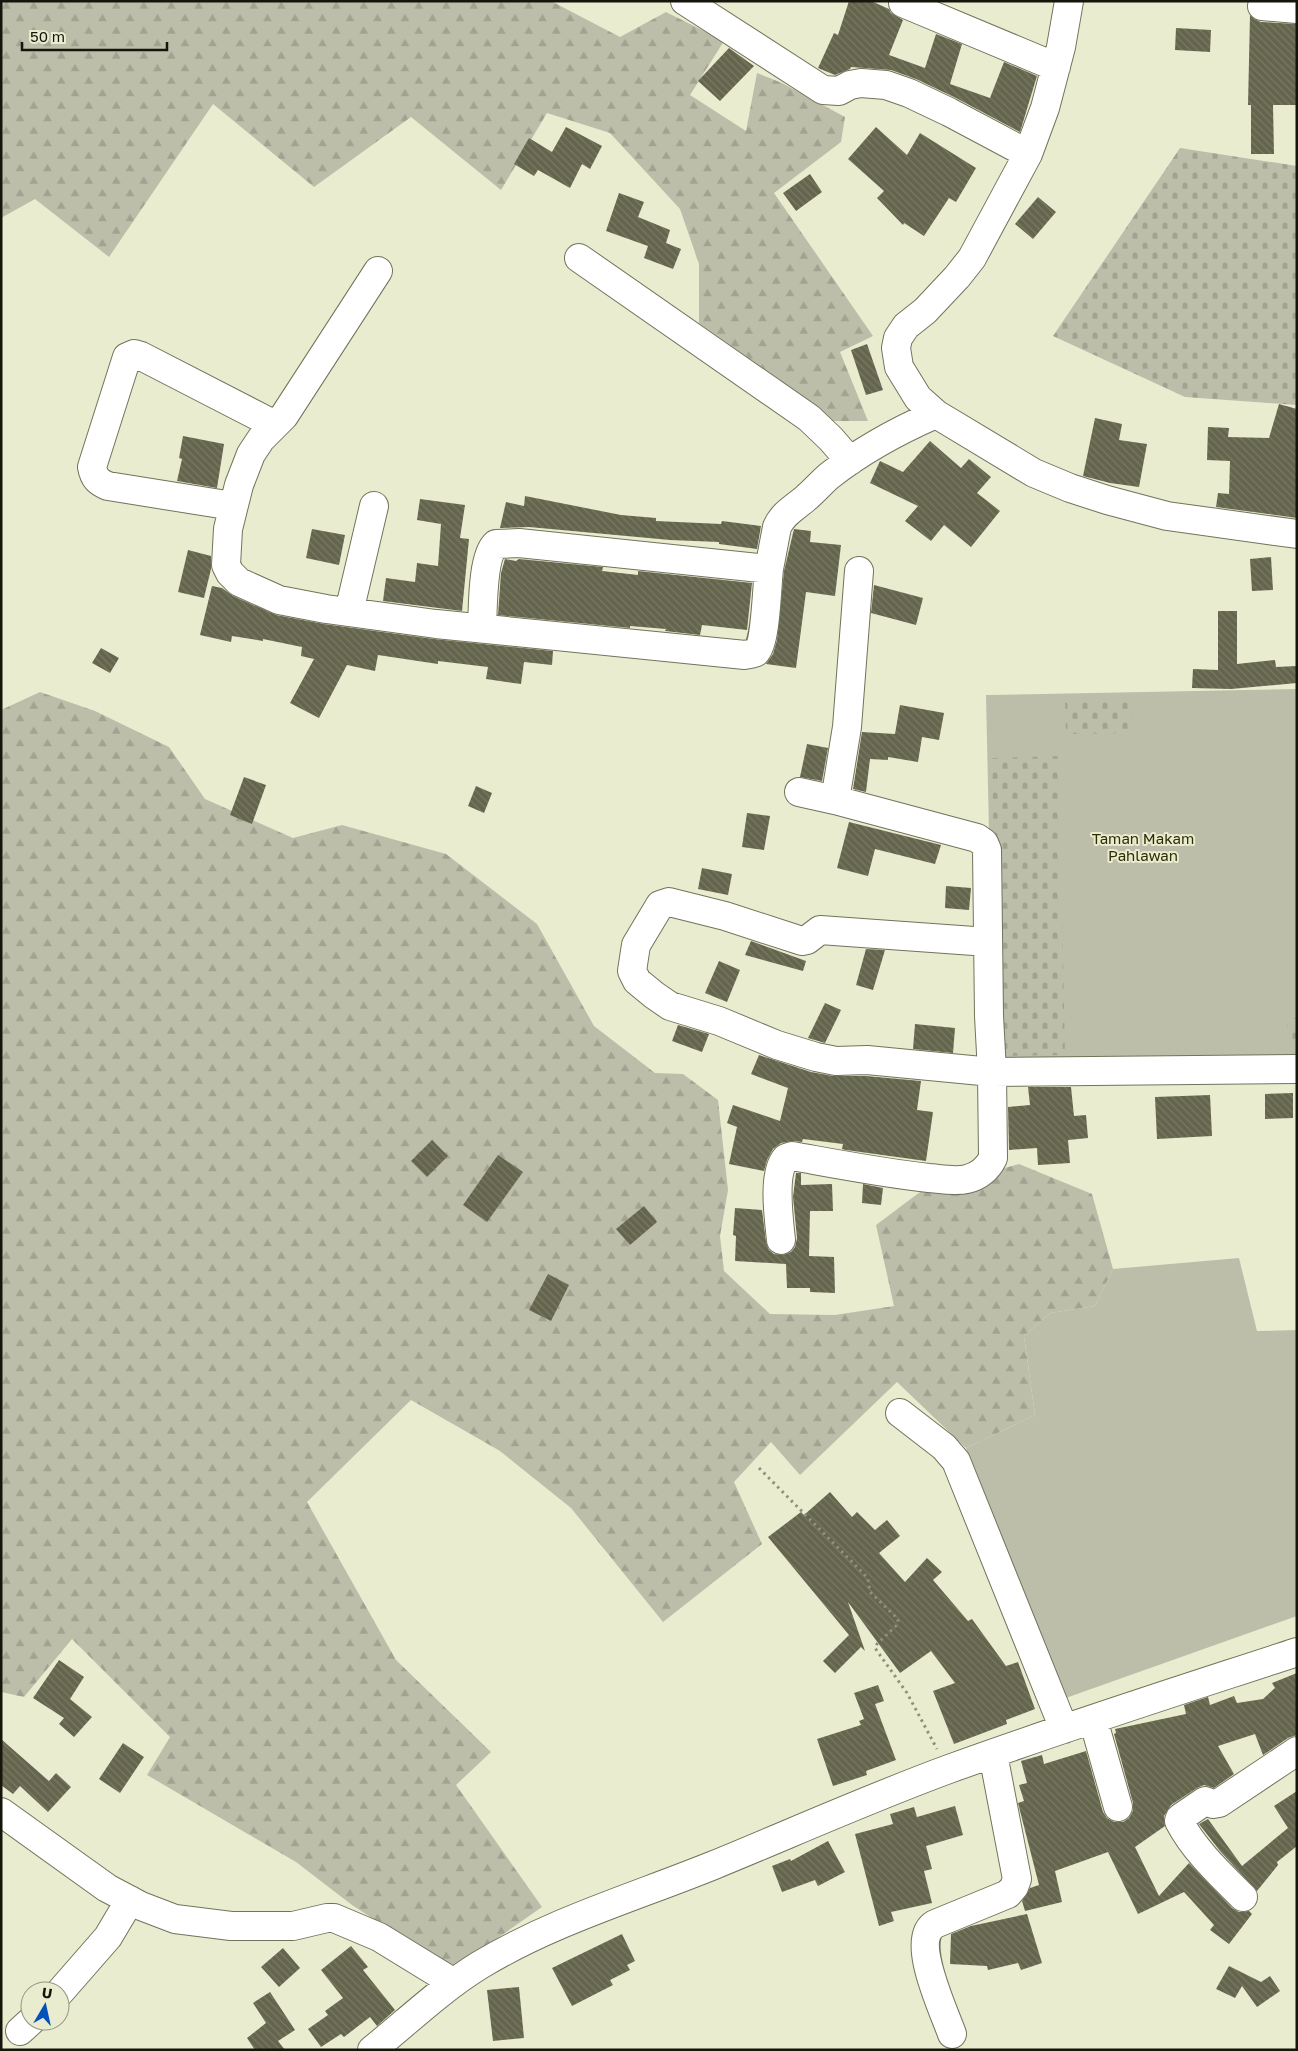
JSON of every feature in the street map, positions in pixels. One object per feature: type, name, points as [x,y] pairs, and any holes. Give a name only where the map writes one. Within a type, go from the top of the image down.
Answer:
[{"type":"street","points":[[684,1],[823,90],[839,91],[850,85],[861,83],[886,85],[909,93],[940,108],[1028,154]]},
{"type":"street","points":[[1069,1],[1056,67],[1045,108],[1028,154],[972,258],[938,297],[906,326],[898,338],[896,348],[899,367],[918,398],[936,414],[1034,472],[1070,488],[1167,516],[1297,534]]},
{"type":"street","points":[[903,3],[1056,67]]},
{"type":"street","points":[[1262,6],[1297,9]]},
{"type":"street","points":[[579,258],[809,418],[850,461]]},
{"type":"street","points":[[378,271],[284,416],[260,439],[244,468],[233,506],[226,551],[226,565],[239,582],[280,600],[426,623],[751,654],[757,650],[763,636],[769,568],[775,533],[779,522],[791,508],[850,461],[895,432],[936,414]]},
{"type":"street","points":[[233,506],[108,486],[99,482],[93,474],[92,467],[127,357],[134,354],[141,356],[275,425]]},
{"type":"street","points":[[349,612],[374,506]]},
{"type":"street","points":[[482,628],[488,562],[491,550],[496,544],[519,543],[769,568]]},
{"type":"street","points":[[835,800],[848,727],[859,572]]},
{"type":"street","points":[[781,1240],[778,1190],[779,1171],[786,1158],[792,1156],[915,1176],[953,1180],[967,1179],[988,1168],[993,1158],[992,1072],[988,1016],[987,850],[984,843],[977,838],[799,792]]},
{"type":"street","points":[[988,942],[820,930],[802,941],[726,916],[669,902],[660,905],[636,945],[632,972],[638,981],[670,1006],[719,1021],[776,1045],[816,1057],[836,1060],[867,1060],[992,1072],[1297,1070]]},
{"type":"street","points":[[900,1413],[944,1447],[956,1461],[1064,1729]]},
{"type":"street","points":[[372,2050],[454,1983],[496,1956],[572,1919],[673,1882],[948,1770],[1093,1719],[1297,1652]]},
{"type":"street","points":[[1093,1719],[1118,1807]]},
{"type":"street","points":[[1244,1897],[1201,1852],[1182,1828],[1179,1821],[1180,1818],[1205,1801],[1217,1804],[1297,1751]]},
{"type":"street","points":[[952,2034],[924,1950],[925,1934],[929,1927],[935,1924],[1008,1894],[1016,1883],[1017,1876],[993,1754]]},
{"type":"street","points":[[1,1812],[107,1888],[175,1919],[231,1926],[293,1926],[334,1918],[379,1936],[454,1983]]},
{"type":"street","points":[[70,1981],[108,1937],[130,1900]]},
{"type":"path","points":[[759,1468],[864,1574],[868,1579],[870,1592],[898,1619],[898,1624],[875,1648],[907,1693],[948,1770]]},
{"type":"green space","points":[[1,1],[551,1],[620,37],[666,12],[724,41],[690,95],[746,131],[757,73],[782,83],[845,117],[841,142],[774,193],[873,336],[840,352],[868,421],[826,421],[779,379],[699,323],[699,264],[680,209],[610,133],[547,113],[501,190],[411,117],[314,187],[213,104],[109,257],[35,199],[1,218]]},
{"type":"green space","points":[[1180,148],[1297,166],[1297,405],[1185,397],[1053,336]]},
{"type":"green space","name":"Taman Makam Pahlawan","points":[[1297,689],[1297,1055],[994,1061],[986,695]]},
{"type":"green space","points":[[40,692],[95,711],[169,747],[205,799],[293,838],[342,825],[446,854],[537,924],[594,1026],[655,1073],[683,1074],[718,1100],[728,1190],[720,1236],[724,1271],[770,1314],[835,1315],[894,1306],[876,1225],[920,1192],[1019,1164],[1092,1194],[1113,1269],[1095,1306],[1050,1313],[1024,1336],[1035,1415],[966,1448],[897,1382],[800,1475],[771,1442],[734,1482],[762,1544],[663,1622],[571,1508],[500,1451],[411,1400],[307,1502],[396,1660],[491,1752],[456,1785],[542,1907],[452,1970],[352,1905],[296,1862],[147,1775],[170,1737],[72,1639],[24,1697],[1,1692],[1,710]]},
{"type":"green space","points":[[1132,700],[1133,733],[1066,734],[1065,701]]},
{"type":"green space","points":[[1059,756],[1065,1055],[998,1056],[992,758]]},
{"type":"green space","points":[[1297,1018],[1297,1052],[1289,1053],[1287,1019]]},
{"type":"green space","points":[[1239,1258],[1257,1331],[1297,1330],[1297,1616],[1063,1699],[966,1448],[1035,1415],[1024,1336],[1050,1313],[1095,1306],[1113,1269]]},
{"type":"building","points":[[849,1],[871,1],[889,9],[891,13],[903,20],[889,55],[925,68],[936,34],[962,44],[950,84],[990,98],[1004,62],[1037,76],[1020,132],[956,98],[916,79],[891,70],[851,67],[835,75],[818,68],[834,33],[838,35]]},
{"type":"building","points":[[1250,15],[1261,22],[1297,24],[1297,105],[1273,105],[1274,154],[1251,154],[1251,105],[1248,105]]},
{"type":"building","points":[[1176,28],[1211,30],[1210,52],[1175,50]]},
{"type":"building","points":[[729,48],[754,66],[720,101],[698,81]]},
{"type":"building","points":[[566,127],[602,146],[590,169],[582,164],[570,188],[538,170],[534,176],[514,164],[529,138],[552,152]]},
{"type":"building","points":[[876,127],[907,155],[920,133],[976,168],[956,202],[949,198],[924,236],[904,223],[903,225],[877,198],[884,191],[848,159]]},
{"type":"building","points":[[810,174],[822,192],[796,211],[783,193]]},
{"type":"building","points":[[619,193],[644,202],[638,217],[670,230],[666,243],[681,249],[673,269],[644,258],[648,246],[606,231]]},
{"type":"building","points":[[1038,197],[1056,212],[1033,239],[1015,224]]},
{"type":"building","points":[[867,344],[883,390],[866,395],[851,350]]},
{"type":"building","points":[[1279,404],[1297,409],[1297,518],[1216,507],[1218,493],[1229,494],[1230,461],[1207,460],[1208,427],[1229,428],[1228,437],[1269,438]]},
{"type":"building","points":[[1095,418],[1122,424],[1119,440],[1147,444],[1139,487],[1110,483],[1083,476]]},
{"type":"building","points":[[183,436],[224,444],[217,488],[177,481],[182,459],[179,458]]},
{"type":"building","points":[[930,441],[961,468],[969,459],[991,477],[977,493],[1000,511],[971,547],[944,525],[931,541],[905,521],[918,506],[870,483],[880,461],[903,472]]},
{"type":"building","points":[[525,496],[621,515],[656,518],[656,521],[721,524],[722,521],[761,526],[757,549],[719,544],[719,542],[670,540],[529,527],[500,528],[506,502],[524,506]]},
{"type":"building","points":[[420,499],[465,505],[460,538],[469,539],[462,611],[383,601],[386,578],[415,582],[417,563],[438,566],[441,524],[417,520]]},
{"type":"building","points":[[312,529],[345,535],[339,565],[306,558]]},
{"type":"building","points":[[794,529],[811,531],[810,542],[841,545],[835,596],[806,592],[796,668],[766,664],[773,654],[777,640],[784,571]]},
{"type":"building","points":[[188,550],[211,556],[211,569],[204,598],[178,592]]},
{"type":"building","points":[[1271,557],[1273,590],[1252,591],[1250,559]]},
{"type":"building","points":[[505,559],[603,567],[602,571],[638,575],[638,571],[752,583],[747,630],[702,625],[700,635],[665,631],[666,629],[630,626],[630,628],[498,615],[501,573]]},
{"type":"building","points":[[874,585],[923,598],[916,625],[871,613]]},
{"type":"building","points":[[212,586],[222,588],[233,596],[276,615],[324,624],[434,639],[553,651],[552,665],[524,662],[521,684],[486,679],[488,667],[438,661],[438,664],[378,655],[375,671],[347,665],[319,718],[290,703],[314,659],[301,656],[302,647],[263,639],[263,641],[232,636],[231,642],[200,635]]},
{"type":"building","points":[[1218,611],[1237,611],[1237,664],[1275,660],[1276,667],[1297,666],[1297,683],[1231,689],[1192,688],[1193,669],[1218,670]]},
{"type":"building","points":[[101,648],[119,658],[110,673],[92,663]]},
{"type":"building","points":[[900,705],[944,713],[939,740],[922,737],[918,762],[888,757],[888,760],[870,759],[866,792],[853,789],[862,732],[895,734]]},
{"type":"building","points":[[807,744],[828,748],[822,781],[800,777]]},
{"type":"building","points":[[244,777],[266,785],[252,824],[230,815]]},
{"type":"building","points":[[476,786],[492,793],[484,813],[468,806]]},
{"type":"building","points":[[747,813],[770,816],[764,850],[742,847]]},
{"type":"building","points":[[849,822],[941,845],[935,864],[875,849],[868,876],[837,868]]},
{"type":"building","points":[[702,868],[732,874],[728,895],[698,889]]},
{"type":"building","points":[[946,886],[971,888],[969,910],[945,908]]},
{"type":"building","points":[[751,941],[806,961],[803,971],[745,955]]},
{"type":"building","points":[[866,949],[885,950],[873,990],[856,985]]},
{"type":"building","points":[[719,961],[740,970],[727,1002],[705,993]]},
{"type":"building","points":[[825,1003],[841,1010],[825,1043],[808,1038]]},
{"type":"building","points":[[915,1024],[955,1028],[953,1053],[913,1049]]},
{"type":"building","points":[[678,1025],[709,1034],[702,1052],[672,1041]]},
{"type":"building","points":[[759,1055],[811,1072],[833,1076],[866,1076],[921,1081],[917,1110],[933,1112],[926,1161],[846,1150],[842,1149],[843,1144],[803,1139],[802,1142],[781,1143],[773,1149],[764,1171],[729,1164],[737,1127],[727,1123],[733,1105],[780,1121],[788,1088],[751,1074]]},
{"type":"building","points":[[1028,1087],[1071,1087],[1074,1116],[1086,1115],[1088,1138],[1068,1140],[1070,1163],[1038,1165],[1037,1148],[1009,1150],[1008,1107],[1030,1105]]},
{"type":"building","points":[[1293,1093],[1293,1118],[1265,1119],[1265,1094]]},
{"type":"building","points":[[1210,1095],[1212,1136],[1157,1139],[1155,1097]]},
{"type":"building","points":[[432,1140],[448,1156],[427,1177],[411,1161]]},
{"type":"building","points":[[498,1155],[523,1172],[487,1222],[463,1205]]},
{"type":"building","points":[[796,1173],[801,1173],[801,1185],[832,1184],[833,1211],[810,1211],[809,1256],[834,1257],[835,1293],[810,1292],[810,1288],[787,1288],[786,1264],[735,1261],[736,1236],[733,1235],[735,1208],[762,1210],[766,1242],[769,1250],[774,1254],[783,1255],[791,1252],[795,1247],[797,1238],[793,1197]]},
{"type":"building","points":[[863,1184],[883,1188],[881,1205],[862,1203]]},
{"type":"building","points":[[644,1206],[657,1222],[630,1245],[616,1229]]},
{"type":"building","points":[[548,1274],[569,1285],[551,1321],[529,1310]]},
{"type":"building","points":[[830,1492],[852,1517],[857,1512],[875,1530],[887,1520],[900,1536],[879,1553],[905,1582],[927,1558],[942,1572],[933,1580],[968,1621],[972,1619],[1006,1666],[1018,1662],[1035,1709],[1006,1720],[1007,1724],[954,1744],[933,1691],[955,1683],[931,1651],[900,1673],[848,1602],[865,1651],[861,1647],[835,1673],[823,1661],[849,1635],[768,1537],[801,1512],[804,1515]]},
{"type":"building","points":[[59,1660],[84,1677],[70,1699],[92,1717],[74,1737],[59,1724],[64,1718],[33,1698]]},
{"type":"building","points":[[1297,1673],[1297,1735],[1288,1738],[1263,1755],[1255,1734],[1218,1746],[1234,1774],[1214,1788],[1204,1785],[1197,1788],[1171,1805],[1164,1816],[1165,1826],[1135,1847],[1159,1896],[1189,1863],[1232,1908],[1239,1912],[1249,1911],[1252,1914],[1229,1944],[1210,1930],[1214,1925],[1184,1892],[1138,1914],[1108,1852],[1055,1871],[1062,1902],[1025,1911],[1022,1901],[1030,1888],[1039,1885],[1018,1803],[1024,1801],[1019,1785],[1027,1783],[1021,1761],[1042,1755],[1044,1764],[1086,1751],[1103,1812],[1107,1818],[1114,1822],[1123,1822],[1129,1818],[1133,1811],[1133,1803],[1114,1734],[1116,1733],[1115,1729],[1186,1714],[1184,1705],[1208,1697],[1210,1705],[1234,1696],[1237,1703],[1263,1699],[1275,1688],[1272,1683]]},
{"type":"building","points":[[878,1685],[884,1701],[875,1704],[896,1760],[866,1771],[867,1775],[833,1786],[817,1739],[861,1725],[859,1721],[864,1719],[854,1693]]},
{"type":"building","points":[[1,1739],[49,1781],[56,1773],[71,1787],[48,1812],[20,1786],[13,1794],[1,1785]]},
{"type":"building","points":[[123,1743],[144,1757],[120,1793],[99,1779]]},
{"type":"building","points":[[1297,1791],[1297,1846],[1277,1862],[1278,1865],[1257,1891],[1220,1851],[1199,1824],[1208,1819],[1242,1866],[1288,1828],[1274,1806]]},
{"type":"building","points":[[955,1806],[963,1835],[926,1846],[932,1869],[924,1871],[932,1903],[891,1912],[894,1921],[879,1926],[855,1834],[893,1824],[890,1814],[914,1807],[917,1817]]},
{"type":"building","points":[[828,1841],[845,1872],[818,1886],[815,1880],[782,1892],[772,1866],[790,1859],[791,1861]]},
{"type":"building","points":[[1027,1914],[1042,1963],[1021,1970],[1018,1963],[988,1970],[987,1966],[950,1964],[951,1934],[971,1926]]},
{"type":"building","points":[[622,1934],[635,1961],[627,1965],[630,1970],[610,1980],[613,1985],[572,2006],[552,1968]]},
{"type":"building","points":[[351,1946],[368,1967],[363,1970],[395,2010],[377,2026],[370,2017],[344,2037],[341,2034],[321,2047],[308,2029],[328,2015],[325,2011],[343,1998],[321,1970]]},
{"type":"building","points":[[283,1948],[300,1968],[279,1987],[261,1967]]},
{"type":"building","points":[[1229,1966],[1261,1982],[1270,1976],[1280,1991],[1257,2007],[1242,1986],[1235,1998],[1216,1989]]},
{"type":"building","points":[[519,1987],[524,2038],[493,2041],[487,1990]]},
{"type":"building","points":[[270,1992],[295,2030],[278,2041],[285,2050],[255,2050],[247,2038],[266,2023],[253,2003]]}]
